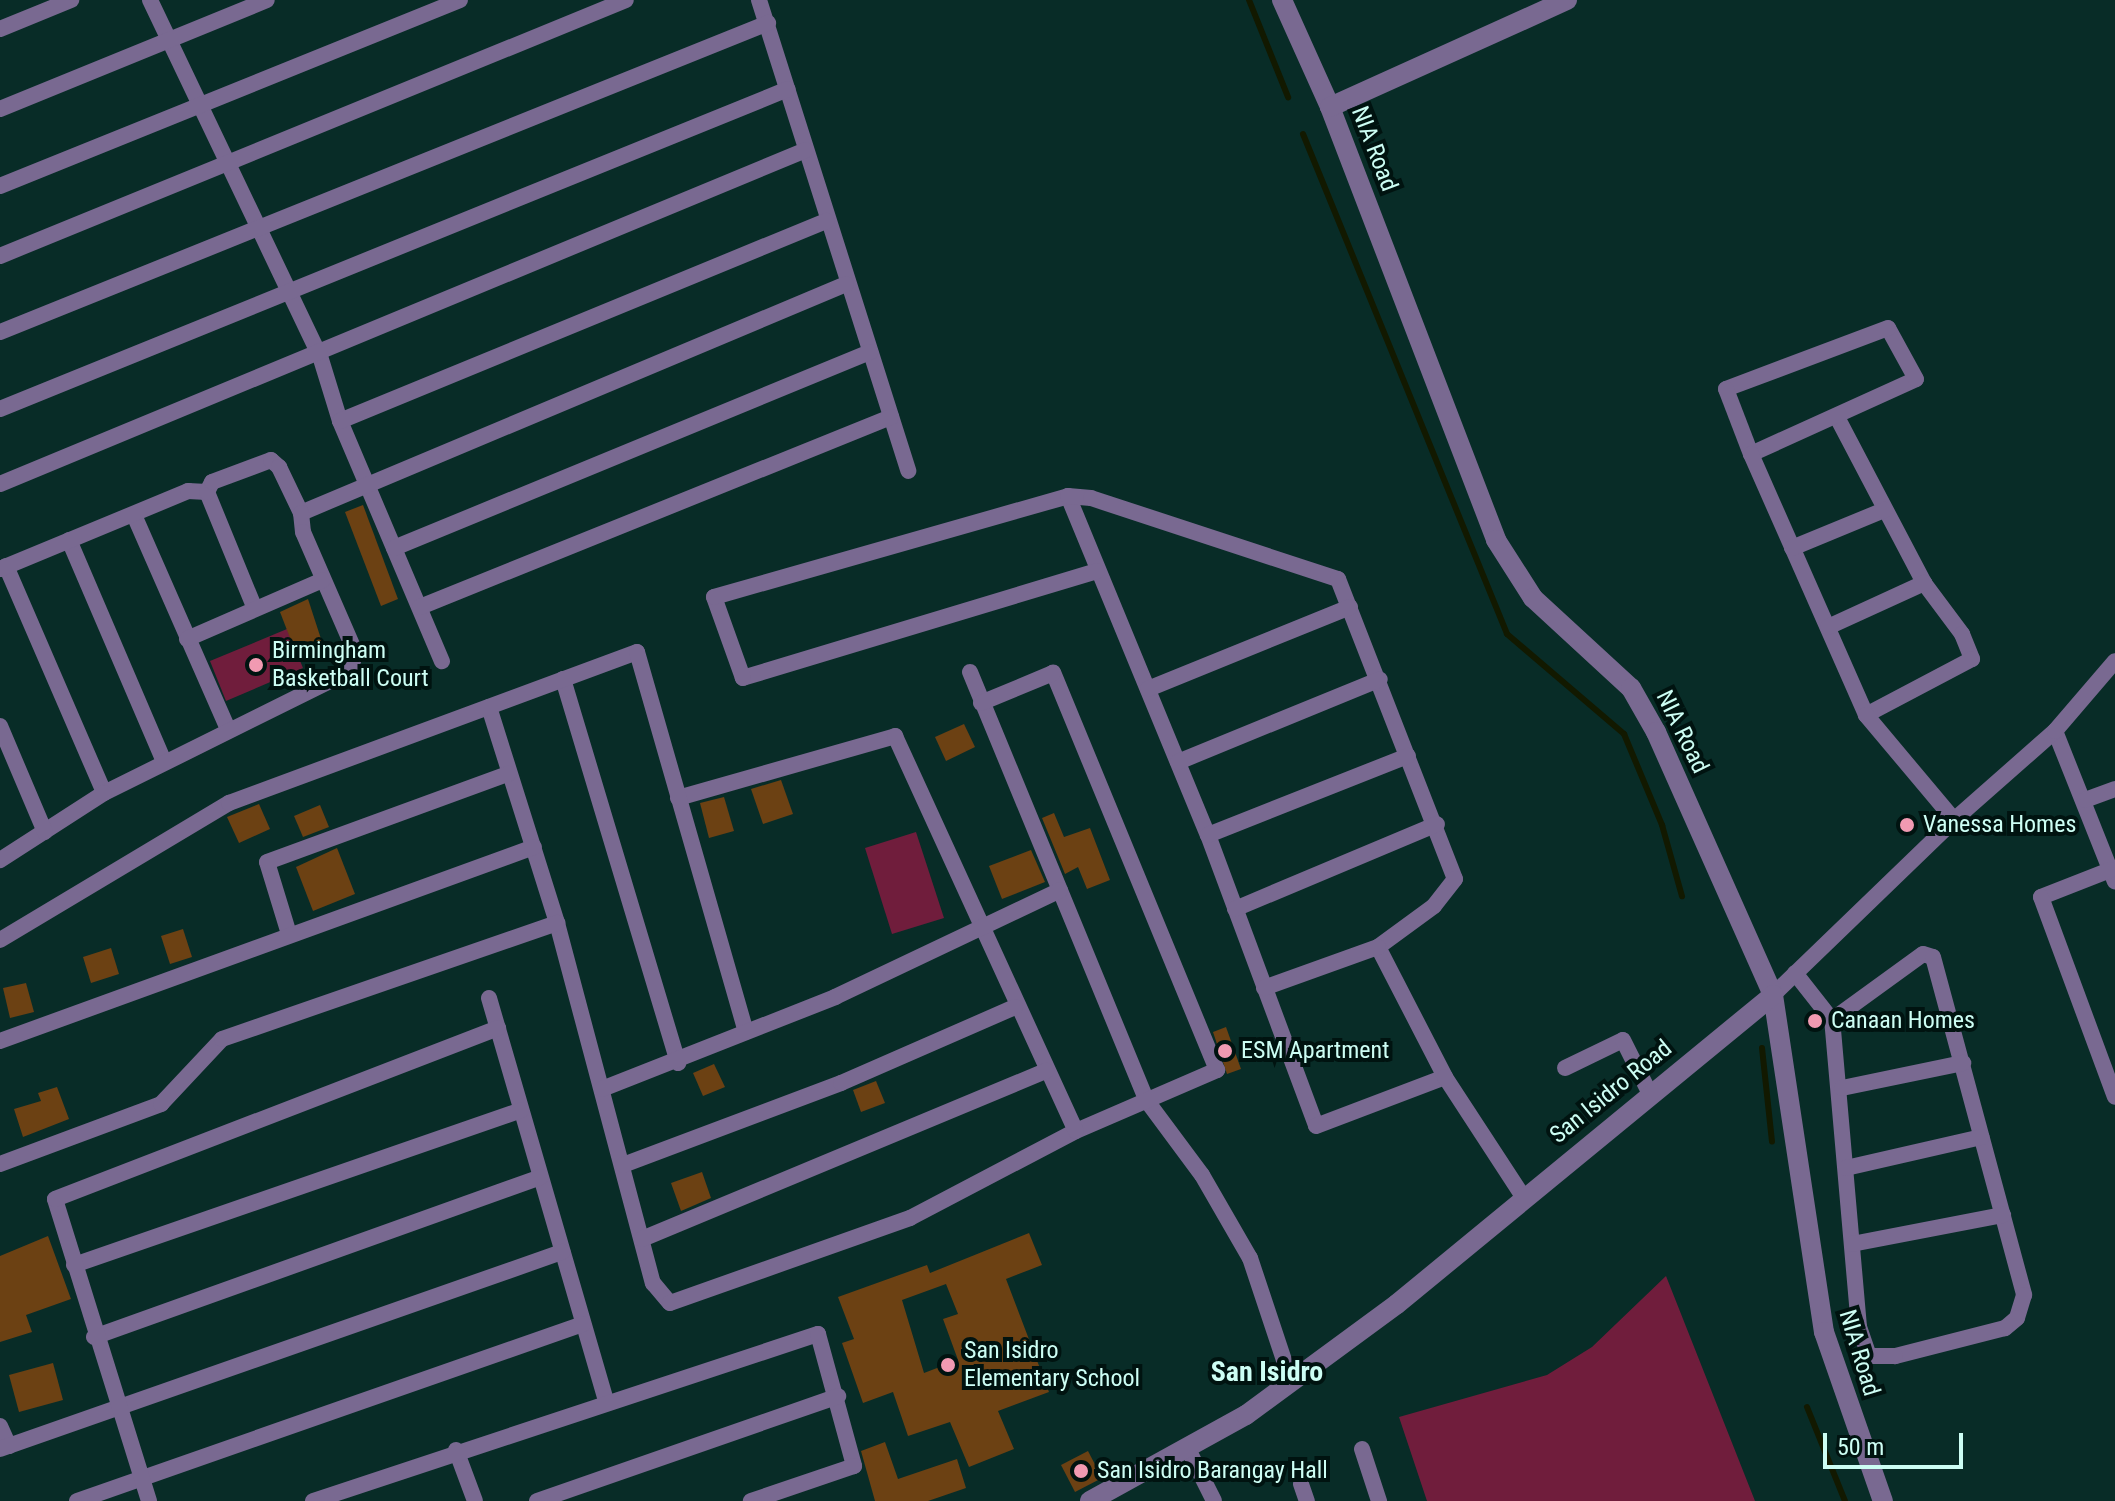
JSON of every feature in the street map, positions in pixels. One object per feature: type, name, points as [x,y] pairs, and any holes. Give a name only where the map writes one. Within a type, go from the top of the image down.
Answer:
[{"type":"street","points":[[0,29],[71,0]]},
{"type":"street","points":[[150,0],[320,356],[340,421],[442,661]]},
{"type":"street","points":[[0,109],[267,0]]},
{"type":"street","points":[[0,186],[460,0]]},
{"type":"street","points":[[0,256],[228,160],[626,0]]},
{"type":"street","points":[[759,0],[826,221],[908,471]]},
{"type":"street","name":"NIA Road","points":[[1282,0],[1330,107],[1496,540],[1533,598],[1631,688],[1656,732],[1773,995],[1820,1317],[1883,1501]]},
{"type":"street","points":[[1330,107],[1567,0]]},
{"type":"street","points":[[0,332],[768,23]]},
{"type":"street","points":[[0,409],[788,89]]},
{"type":"street","points":[[0,484],[320,356],[806,150]]},
{"type":"street","points":[[340,421],[826,221]]},
{"type":"street","points":[[301,513],[366,482],[846,284]]},
{"type":"street","points":[[1751,454],[1838,419],[1916,379],[1888,328],[1726,389],[1751,454],[1866,715],[1954,820]]},
{"type":"street","points":[[394,548],[870,352]]},
{"type":"street","points":[[420,607],[891,417]]},
{"type":"street","points":[[1838,419],[1924,583],[1962,634],[1972,659],[1866,715]]},
{"type":"street","points":[[0,860],[104,793],[354,667],[356,654],[303,532],[301,513],[271,460],[212,482],[207,492],[255,609]]},
{"type":"street","points":[[104,793],[3,568],[188,491],[207,492]]},
{"type":"street","points":[[1097,571],[743,678],[714,597],[1068,496],[1091,498],[1338,579],[1437,824],[1455,879],[1434,906],[1378,947],[1264,988]]},
{"type":"street","points":[[1068,496],[1208,835],[1316,1126],[1445,1077]]},
{"type":"street","points":[[1792,548],[1884,510]]},
{"type":"street","points":[[134,515],[228,729]]},
{"type":"street","points":[[69,540],[164,762]]},
{"type":"street","points":[[187,639],[323,580]]},
{"type":"street","points":[[1828,627],[1924,583]]},
{"type":"street","points":[[1148,689],[1350,607]]},
{"type":"street","points":[[0,940],[229,803],[637,652],[746,1032]]},
{"type":"street","name":"San Isidro Road","points":[[1090,1501],[1246,1415],[1290,1378],[1397,1304],[1773,995],[1954,820],[2055,731],[2115,661]]},
{"type":"street","points":[[970,672],[1147,1101],[1202,1175],[1250,1258],[1290,1378]]},
{"type":"street","points":[[489,707],[557,923],[653,1283],[670,1303],[910,1218],[1076,1131],[1217,1070],[1053,673],[981,703]]},
{"type":"street","points":[[563,679],[678,1063]]},
{"type":"street","points":[[1178,762],[1380,679]]},
{"type":"street","points":[[0,726],[45,832]]},
{"type":"street","points":[[2055,731],[2113,876],[2041,897],[2115,1097]]},
{"type":"street","points":[[678,798],[895,736],[987,928],[1015,1007],[1076,1131]]},
{"type":"street","points":[[1208,835],[1408,756]]},
{"type":"street","points":[[289,934],[267,862],[508,774]]},
{"type":"street","points":[[2085,800],[2115,789]]},
{"type":"street","points":[[1235,909],[1437,824]]},
{"type":"street","points":[[0,1041],[534,847]]},
{"type":"street","points":[[602,1089],[678,1063],[987,928],[1060,890]]},
{"type":"street","points":[[0,1164],[161,1104],[222,1039],[557,923]]},
{"type":"street","points":[[1378,947],[1445,1077],[1524,1198]]},
{"type":"street","points":[[1795,973],[1832,1020],[1842,1088],[1859,1327],[1869,1356],[1895,1356],[2005,1328],[2017,1318],[2024,1295],[1963,1063],[1929,953],[1832,1020]]},
{"type":"street","points":[[489,998],[606,1402]]},
{"type":"street","points":[[623,1165],[841,1083],[1015,1007]]},
{"type":"street","points":[[149,1501],[94,1337],[55,1199],[498,1028]]},
{"type":"street","points":[[1565,1068],[1623,1040],[1650,1094]]},
{"type":"street","points":[[1842,1088],[1963,1063]]},
{"type":"street","points":[[642,1239],[1046,1071]]},
{"type":"street","points":[[74,1265],[521,1110]]},
{"type":"street","points":[[1846,1168],[1981,1137]]},
{"type":"street","points":[[94,1337],[540,1177]]},
{"type":"street","points":[[1852,1244],[2003,1215]]},
{"type":"street","points":[[0,1426],[4,1448],[562,1252]]},
{"type":"street","points":[[77,1501],[583,1324]]},
{"type":"street","points":[[313,1501],[456,1450],[818,1334],[838,1396],[854,1466],[751,1501]]},
{"type":"street","points":[[537,1501],[838,1396]]},
{"type":"street","points":[[1187,1447],[1214,1501]]},
{"type":"street","points":[[1362,1449],[1379,1501]]},
{"type":"street","points":[[456,1450],[475,1501]]},
{"type":"street","points":[[1301,1484],[1307,1501]]},
{"type":"shaded area","name":"Birmingham Basketball Court","points":[[287,629],[303,668],[226,701],[210,661]]},
{"type":"shaded area","points":[[916,832],[944,918],[892,934],[865,848]]},
{"type":"shaded area","points":[[1666,1276],[1755,1501],[1427,1501],[1399,1417],[1547,1375],[1592,1347]]},
{"type":"building","points":[[363,505],[398,599],[381,606],[345,512]]},
{"type":"building","points":[[308,599],[323,645],[297,656],[280,612]]},
{"type":"building","points":[[964,724],[975,747],[946,761],[935,737]]},
{"type":"building","points":[[781,780],[793,814],[763,824],[751,789]]},
{"type":"building","points":[[724,797],[734,831],[709,838],[700,803]]},
{"type":"building","points":[[259,804],[270,829],[239,843],[227,817]]},
{"type":"building","points":[[320,805],[329,827],[303,837],[294,816]]},
{"type":"building","points":[[1054,813],[1064,837],[1090,828],[1110,880],[1087,889],[1078,867],[1065,874],[1042,818]]},
{"type":"building","points":[[337,848],[355,894],[313,911],[296,867]]},
{"type":"building","points":[[1031,850],[1045,882],[1002,899],[989,866]]},
{"type":"building","points":[[183,929],[192,957],[170,964],[161,936]]},
{"type":"building","points":[[111,948],[119,974],[91,983],[83,957]]},
{"type":"building","points":[[26,983],[34,1012],[10,1018],[3,988]]},
{"type":"building","name":"ESM Apartment","points":[[1226,1027],[1241,1069],[1227,1074],[1213,1032]]},
{"type":"building","points":[[714,1064],[725,1087],[703,1096],[693,1073]]},
{"type":"building","points":[[876,1081],[885,1103],[861,1112],[853,1090]]},
{"type":"building","points":[[57,1087],[69,1119],[23,1137],[14,1109],[41,1101],[38,1093]]},
{"type":"building","points":[[702,1172],[711,1198],[681,1211],[671,1183]]},
{"type":"building","points":[[1029,1233],[1042,1265],[1006,1279],[1049,1392],[998,1411],[1014,1449],[969,1467],[950,1422],[908,1436],[893,1392],[863,1403],[842,1343],[854,1339],[838,1297],[927,1265],[930,1273]],"holes":[[[946,1284],[958,1314],[943,1319],[958,1360],[924,1373],[902,1300]]]},
{"type":"building","points":[[48,1236],[71,1299],[26,1315],[32,1332],[0,1342],[0,1256]]},
{"type":"building","points":[[53,1363],[63,1400],[19,1412],[9,1375]]},
{"type":"building","points":[[885,1442],[898,1479],[957,1459],[966,1488],[928,1501],[875,1501],[861,1451]]},
{"type":"building","name":"San Isidro Barangay Hall","points":[[1088,1451],[1102,1478],[1075,1492],[1061,1465]]},
{"type":"waterway","points":[[1249,0],[1288,97]]},
{"type":"waterway","points":[[1303,134],[1507,634],[1624,734],[1662,825],[1682,896]]},
{"type":"waterway","points":[[1762,1048],[1772,1141]]},
{"type":"waterway","points":[[1807,1407],[1845,1501]]},
{"type":"place","name":"Birmingham Basketball Court","points":[[256,665]]},
{"type":"place","name":"Vanessa Homes","points":[[1907,825]]},
{"type":"place","name":"Canaan Homes","points":[[1815,1021]]},
{"type":"place","name":"ESM Apartment","points":[[1225,1051]]},
{"type":"place","name":"San Isidro Elementary School","points":[[948,1365]]},
{"type":"place","name":"San Isidro Barangay Hall","points":[[1081,1471]]},
{"type":"district","name":"San Isidro","points":[[1267,1372]]}]
